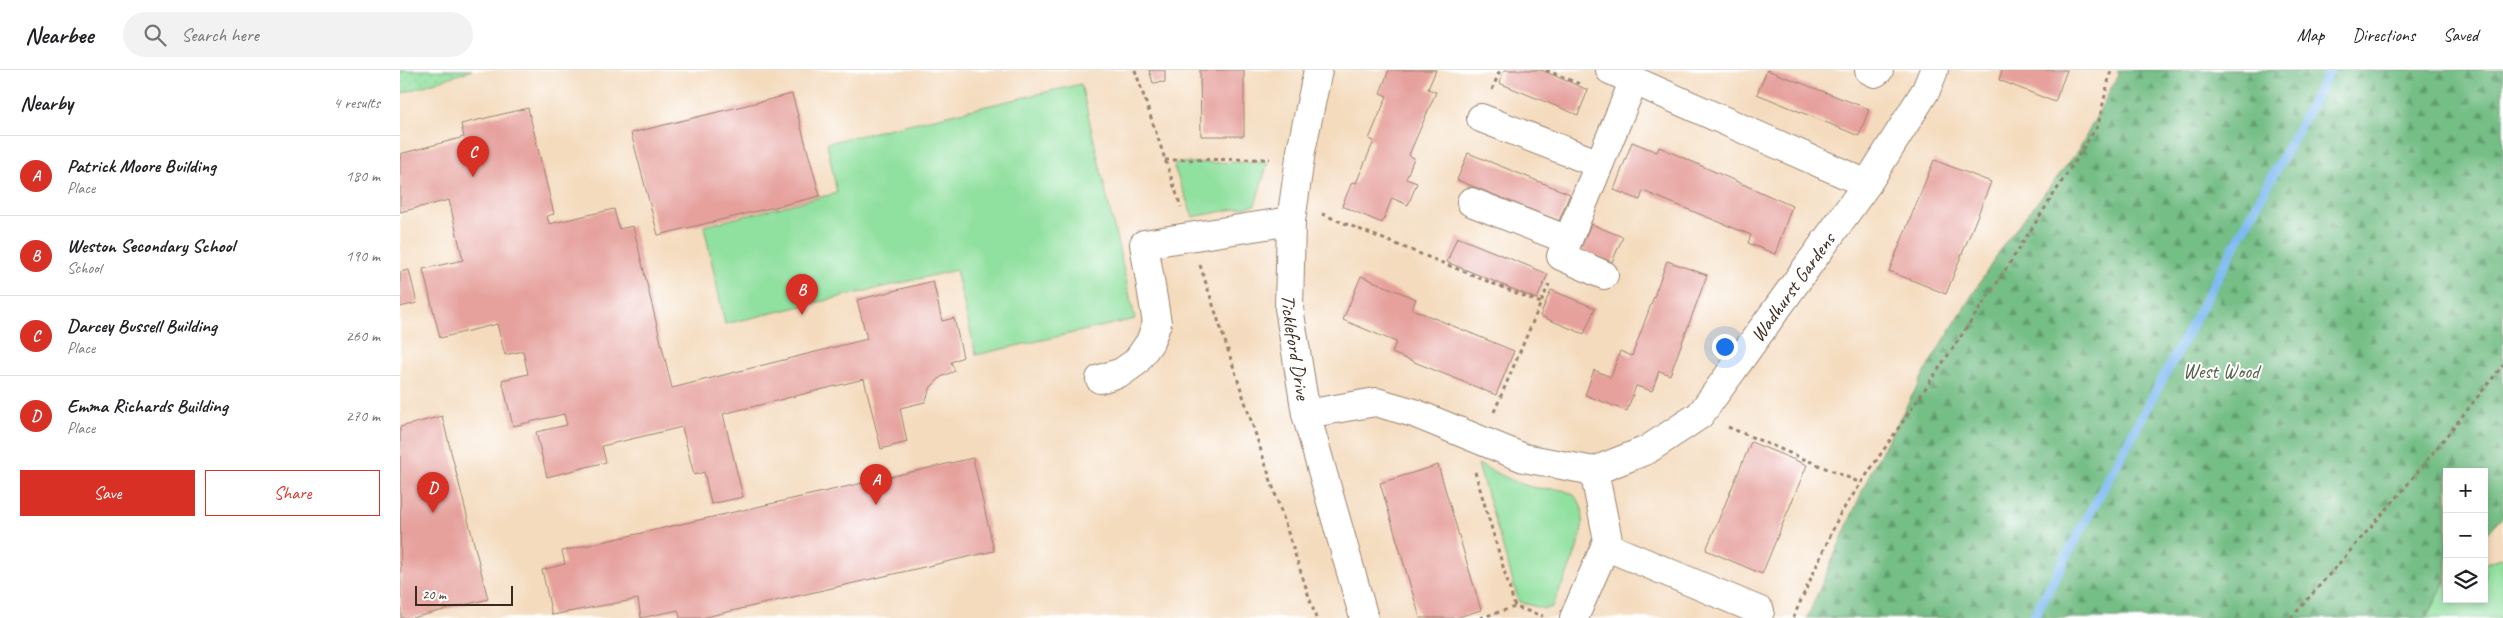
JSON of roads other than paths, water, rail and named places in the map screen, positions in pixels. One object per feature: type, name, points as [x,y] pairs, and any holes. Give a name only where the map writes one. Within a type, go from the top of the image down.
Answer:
[{"type":"street","name":"Tickleford Drive","points":[[1318,70],[1300,159],[1292,212],[1289,308],[1306,414],[1364,618]]},
{"type":"street","points":[[1869,70],[1875,73],[1880,70]]},
{"type":"street","name":"Wadhurst Gardens","points":[[1594,471],[1646,450],[1700,415],[1867,184],[1926,90],[1934,70]]},
{"type":"street","points":[[1565,248],[1599,164],[1622,75],[1867,184]]},
{"type":"street","points":[[1481,118],[1599,164]]},
{"type":"street","points":[[1471,202],[1565,248],[1604,275]]},
{"type":"street","points":[[1100,379],[1122,372],[1136,362],[1150,342],[1156,323],[1144,244],[1191,236],[1292,212]]},
{"type":"street","points":[[1306,414],[1376,402],[1414,413],[1524,458],[1594,471],[1608,540],[1574,618]]},
{"type":"street","points":[[1605,546],[1760,611]]},
{"type":"waterway","points":[[2033,618],[2330,70]]},
{"type":"place","name":"Darcey Bussell Building","points":[[473,177]]},
{"type":"place","name":"Weston Secondary School","points":[[802,315]]},
{"type":"place","name":"Patrick Moore Building","points":[[876,505]]},
{"type":"place","name":"Emma Richards Building","points":[[433,513]]},
{"type":"park label","name":"West Wood","points":[[2221,371]]}]
